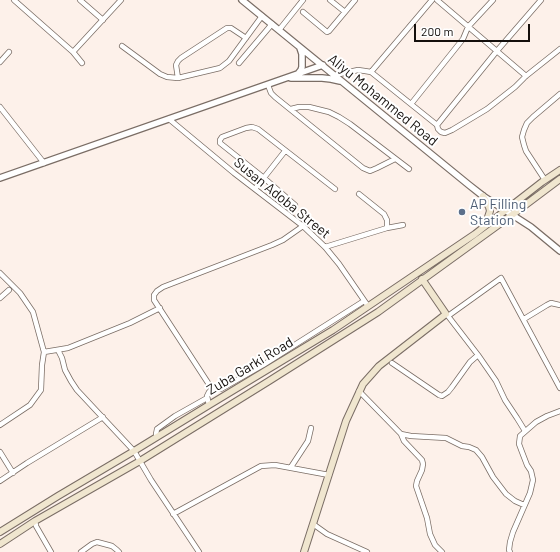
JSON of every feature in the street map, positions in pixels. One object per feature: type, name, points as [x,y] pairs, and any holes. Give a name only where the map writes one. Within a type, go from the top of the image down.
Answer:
[{"type":"main road","name":"Zuba Garki Road","points":[[0,532],[157,437],[208,401],[333,330],[366,304],[475,234],[560,170]]},
{"type":"main road","name":"Zuba Garki Road","points":[[0,544],[270,381],[378,312],[560,179]]},
{"type":"main road","points":[[475,234],[485,223],[490,212],[483,196]]},
{"type":"main road","points":[[304,552],[346,421],[362,384],[378,366],[447,315],[422,279]]},
{"type":"street","points":[[14,0],[73,52],[82,63]]},
{"type":"street","points":[[80,0],[103,20]]},
{"type":"street","points":[[73,52],[121,0]]},
{"type":"street","name":"Aliyu Mohammed Road","points":[[242,0],[469,185],[483,196],[531,227],[560,251]]},
{"type":"street","points":[[279,30],[303,0]]},
{"type":"street","points":[[330,0],[345,12]]},
{"type":"street","points":[[303,12],[327,32],[355,0]]},
{"type":"street","points":[[371,72],[432,0]]},
{"type":"street","points":[[437,0],[496,52],[526,76]]},
{"type":"street","points":[[411,104],[464,39],[468,27],[493,0]]},
{"type":"street","points":[[436,125],[541,0]]},
{"type":"street","points":[[122,46],[160,74],[167,77],[178,78],[220,68],[229,61],[262,16]]},
{"type":"street","points":[[239,63],[272,24]]},
{"type":"street","points":[[178,78],[176,65],[178,61],[227,28],[231,28],[246,38]]},
{"type":"street","points":[[298,75],[302,67],[302,54],[300,47]]},
{"type":"street","points":[[335,76],[358,70],[371,72],[436,125],[441,132],[445,132],[452,130],[487,109],[560,49]]},
{"type":"street","points":[[0,62],[9,52]]},
{"type":"street","points":[[0,178],[323,65]]},
{"type":"street","points":[[287,78],[331,79],[343,82]]},
{"type":"street","points":[[268,85],[275,97],[366,170],[370,171],[395,159]]},
{"type":"street","points":[[545,180],[526,150],[522,137],[527,123],[560,94]]},
{"type":"street","points":[[0,107],[44,162]]},
{"type":"street","points":[[291,109],[309,107],[329,112],[350,124],[409,169]]},
{"type":"street","name":"Susan Adoba Street","points":[[169,119],[302,226],[325,247],[339,264],[366,304]]},
{"type":"street","points":[[295,205],[220,143],[222,137],[252,127],[258,129],[335,189]]},
{"type":"street","points":[[255,189],[285,150]]},
{"type":"street","points":[[359,194],[384,214],[387,220],[387,228]]},
{"type":"street","points":[[325,247],[387,228],[404,225]]},
{"type":"street","points":[[212,389],[154,300],[154,295],[163,287],[283,240],[302,226]]},
{"type":"street","points":[[0,273],[20,293],[33,312],[44,352],[42,365],[42,390],[30,405],[0,425]]},
{"type":"street","points":[[525,431],[505,400],[496,381],[447,315],[501,278],[560,388]]},
{"type":"street","points":[[0,298],[9,290]]},
{"type":"street","points":[[524,319],[551,303],[560,305]]},
{"type":"street","points":[[212,389],[221,389],[366,304]]},
{"type":"street","points":[[44,352],[68,348],[86,342],[160,308]]},
{"type":"street","points":[[58,350],[70,381],[134,451],[198,552]]},
{"type":"street","points":[[392,363],[442,396],[448,392],[470,362],[478,355]]},
{"type":"street","points":[[208,401],[207,396],[212,389]]},
{"type":"street","points":[[359,391],[401,434],[404,441],[422,460],[422,470],[416,486],[421,496],[430,534],[435,545],[442,552]]},
{"type":"street","points":[[510,552],[510,542],[513,532],[532,486],[533,480],[531,470],[527,466],[520,444],[520,436],[536,422],[560,411]]},
{"type":"street","points":[[0,481],[103,417]]},
{"type":"street","points":[[291,467],[308,441],[311,428]]},
{"type":"street","points":[[401,434],[446,438],[462,446],[476,450],[506,494],[515,501],[524,505]]},
{"type":"street","points":[[0,452],[14,472]]},
{"type":"street","points":[[173,514],[261,466],[275,464],[329,475]]},
{"type":"street","points":[[35,522],[51,552]]},
{"type":"street","points":[[313,524],[327,534],[367,552]]},
{"type":"street","points":[[81,552],[97,542],[112,546],[119,552]]},
{"type":"place","name":"AP Filling Station","points":[[462,212]]}]
